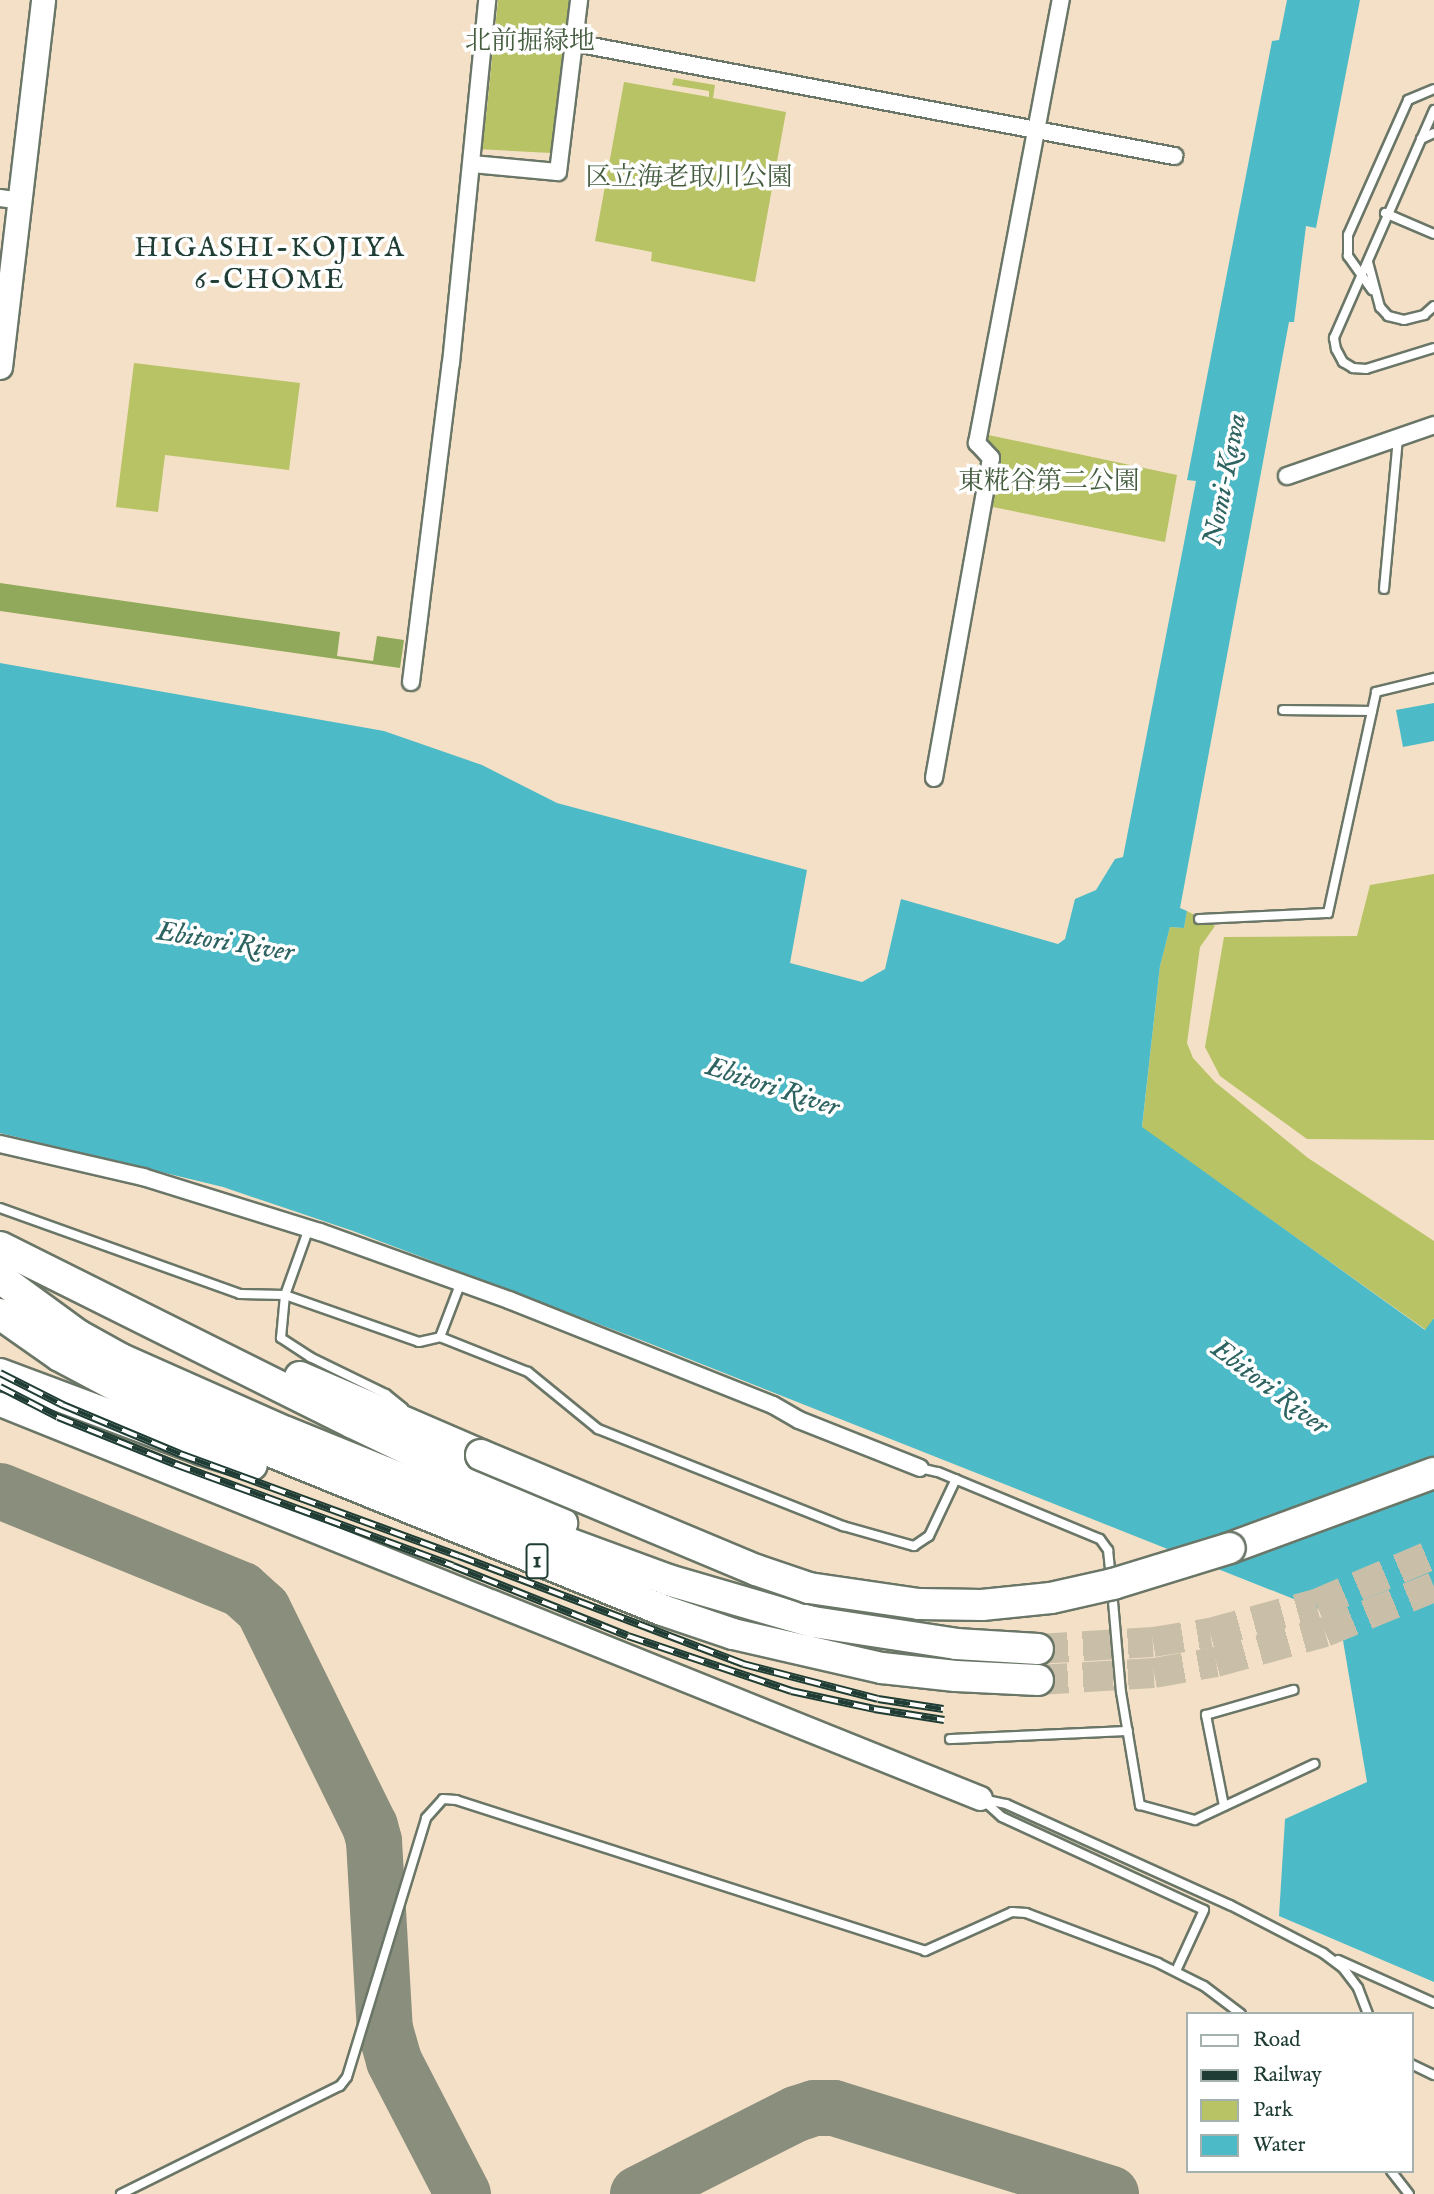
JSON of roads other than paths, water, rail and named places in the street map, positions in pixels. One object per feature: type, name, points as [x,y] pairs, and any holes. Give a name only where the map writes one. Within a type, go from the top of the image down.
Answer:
[{"type":"highway","points":[[0,1247],[353,1423],[553,1519],[745,1603]]},
{"type":"highway","name":"1","points":[[0,1278],[69,1346],[121,1359],[286,1432],[489,1514],[668,1580],[813,1622],[882,1634],[1038,1649]]},
{"type":"highway","name":"1","points":[[0,1314],[69,1346],[185,1419],[662,1610],[745,1637],[882,1668],[956,1676],[1038,1680]]},
{"type":"highway","points":[[143,1316],[349,1396],[481,1455],[743,1565],[809,1588],[919,1604],[982,1605],[1051,1598],[1113,1584],[1230,1548],[1434,1473]]},
{"type":"highway","points":[[0,1374],[203,1450],[433,1520]]},
{"type":"street","points":[[0,367],[10,200],[43,0]]},
{"type":"street","points":[[411,682],[479,165],[487,0]]},
{"type":"street","points":[[479,165],[558,172],[579,0]]},
{"type":"street","points":[[934,778],[991,458],[976,443],[1061,0]]},
{"type":"street","points":[[575,43],[1174,156]]},
{"type":"street","points":[[1287,476],[1434,425]]},
{"type":"street","points":[[0,1144],[143,1177],[309,1228],[461,1282],[773,1405],[799,1420],[920,1468]]},
{"type":"street","points":[[0,1404],[981,1798]]},
{"type":"lane","points":[[1376,296],[1348,256],[1348,235],[1408,100],[1434,89]]},
{"type":"lane","points":[[1434,110],[1334,338],[1343,362],[1353,368],[1366,369],[1434,348]]},
{"type":"lane","points":[[1434,133],[1417,141],[1368,255],[1376,296],[1380,307],[1388,316],[1404,320],[1424,315],[1434,306]]},
{"type":"lane","points":[[1385,213],[1434,234]]},
{"type":"lane","points":[[1384,589],[1398,438]]},
{"type":"lane","points":[[1199,919],[1328,913],[1376,692],[1434,678]]},
{"type":"lane","points":[[1283,710],[1372,711]]},
{"type":"lane","points":[[0,1208],[240,1294],[285,1295],[419,1342],[440,1337],[528,1372],[598,1429],[843,1526],[914,1546],[929,1536],[956,1479]]},
{"type":"lane","points":[[309,1228],[285,1295],[281,1338],[310,1357],[386,1394],[432,1433]]},
{"type":"lane","points":[[440,1337],[461,1282]]},
{"type":"lane","points":[[920,1468],[956,1479],[1100,1539],[1108,1550],[1128,1731],[1140,1805],[1195,1820],[1314,1764]]},
{"type":"lane","points":[[1224,1806],[1206,1715],[1293,1690]]},
{"type":"lane","points":[[950,1739],[1128,1731]]},
{"type":"lane","points":[[981,1798],[1006,1804],[1230,1905],[1323,1953],[1434,2003]]},
{"type":"lane","points":[[981,1798],[1002,1817],[1204,1910],[1175,1971]]},
{"type":"lane","points":[[121,2194],[340,2086],[347,2077],[426,1818],[443,1799],[456,1800],[925,1951],[1012,1912],[1026,1913],[1175,1971],[1204,1986],[1238,2012]]},
{"type":"lane","points":[[1323,1953],[1343,1968],[1358,1989],[1367,2012]]},
{"type":"lane","points":[[1413,2065],[1434,2075]]},
{"type":"lane","points":[[1393,2173],[1409,2194]]},
{"type":"water","points":[[1287,0],[1360,0],[1316,228],[1306,226],[1294,322],[1289,322],[1180,908],[1187,911],[1184,928],[1170,927],[1160,966],[1142,1127],[1425,1330],[1434,1318],[1434,1982],[1279,1916],[1285,1819],[1367,1782],[1339,1617],[646,1342],[353,1231],[223,1187],[0,1133],[0,663],[384,731],[482,765],[557,803],[807,870],[790,963],[862,982],[885,969],[901,899],[1058,944],[1065,939],[1075,899],[1096,890],[1115,859],[1123,857],[1196,481],[1187,480],[1272,41],[1279,40]]},
{"type":"water","points":[[1434,703],[1434,741],[1403,747],[1396,710]]},
{"type":"tunnel","points":[[1038,1649],[1153,1642],[1210,1633],[1316,1604],[1434,1554]]},
{"type":"tunnel","points":[[1038,1680],[1154,1673],[1216,1662],[1325,1632],[1434,1587]]},
{"type":"railway","points":[[0,1373],[63,1405],[180,1454],[743,1664],[878,1699],[943,1709]]},
{"type":"railway","points":[[0,1387],[58,1417],[175,1464],[453,1566],[628,1636],[791,1691],[874,1709],[944,1720]]},
{"type":"district","name":"HIGASHI-KOJIYA 6-CHOME","points":[[270,265]]},
{"type":"park label","name":"北前掘緑地","points":[[530,42]]},
{"type":"park label","name":"区立海老取川公園","points":[[689,178]]},
{"type":"park label","name":"東糀谷第二公園","points":[[1049,482]]},
{"type":"water label","name":"Nomi-Kawa","points":[[1226,480]]},
{"type":"water label","name":"Ebitori River","points":[[225,943]]},
{"type":"water label","name":"Ebitori River","points":[[772,1088]]},
{"type":"water label","name":"Ebitori River","points":[[1269,1388]]}]
